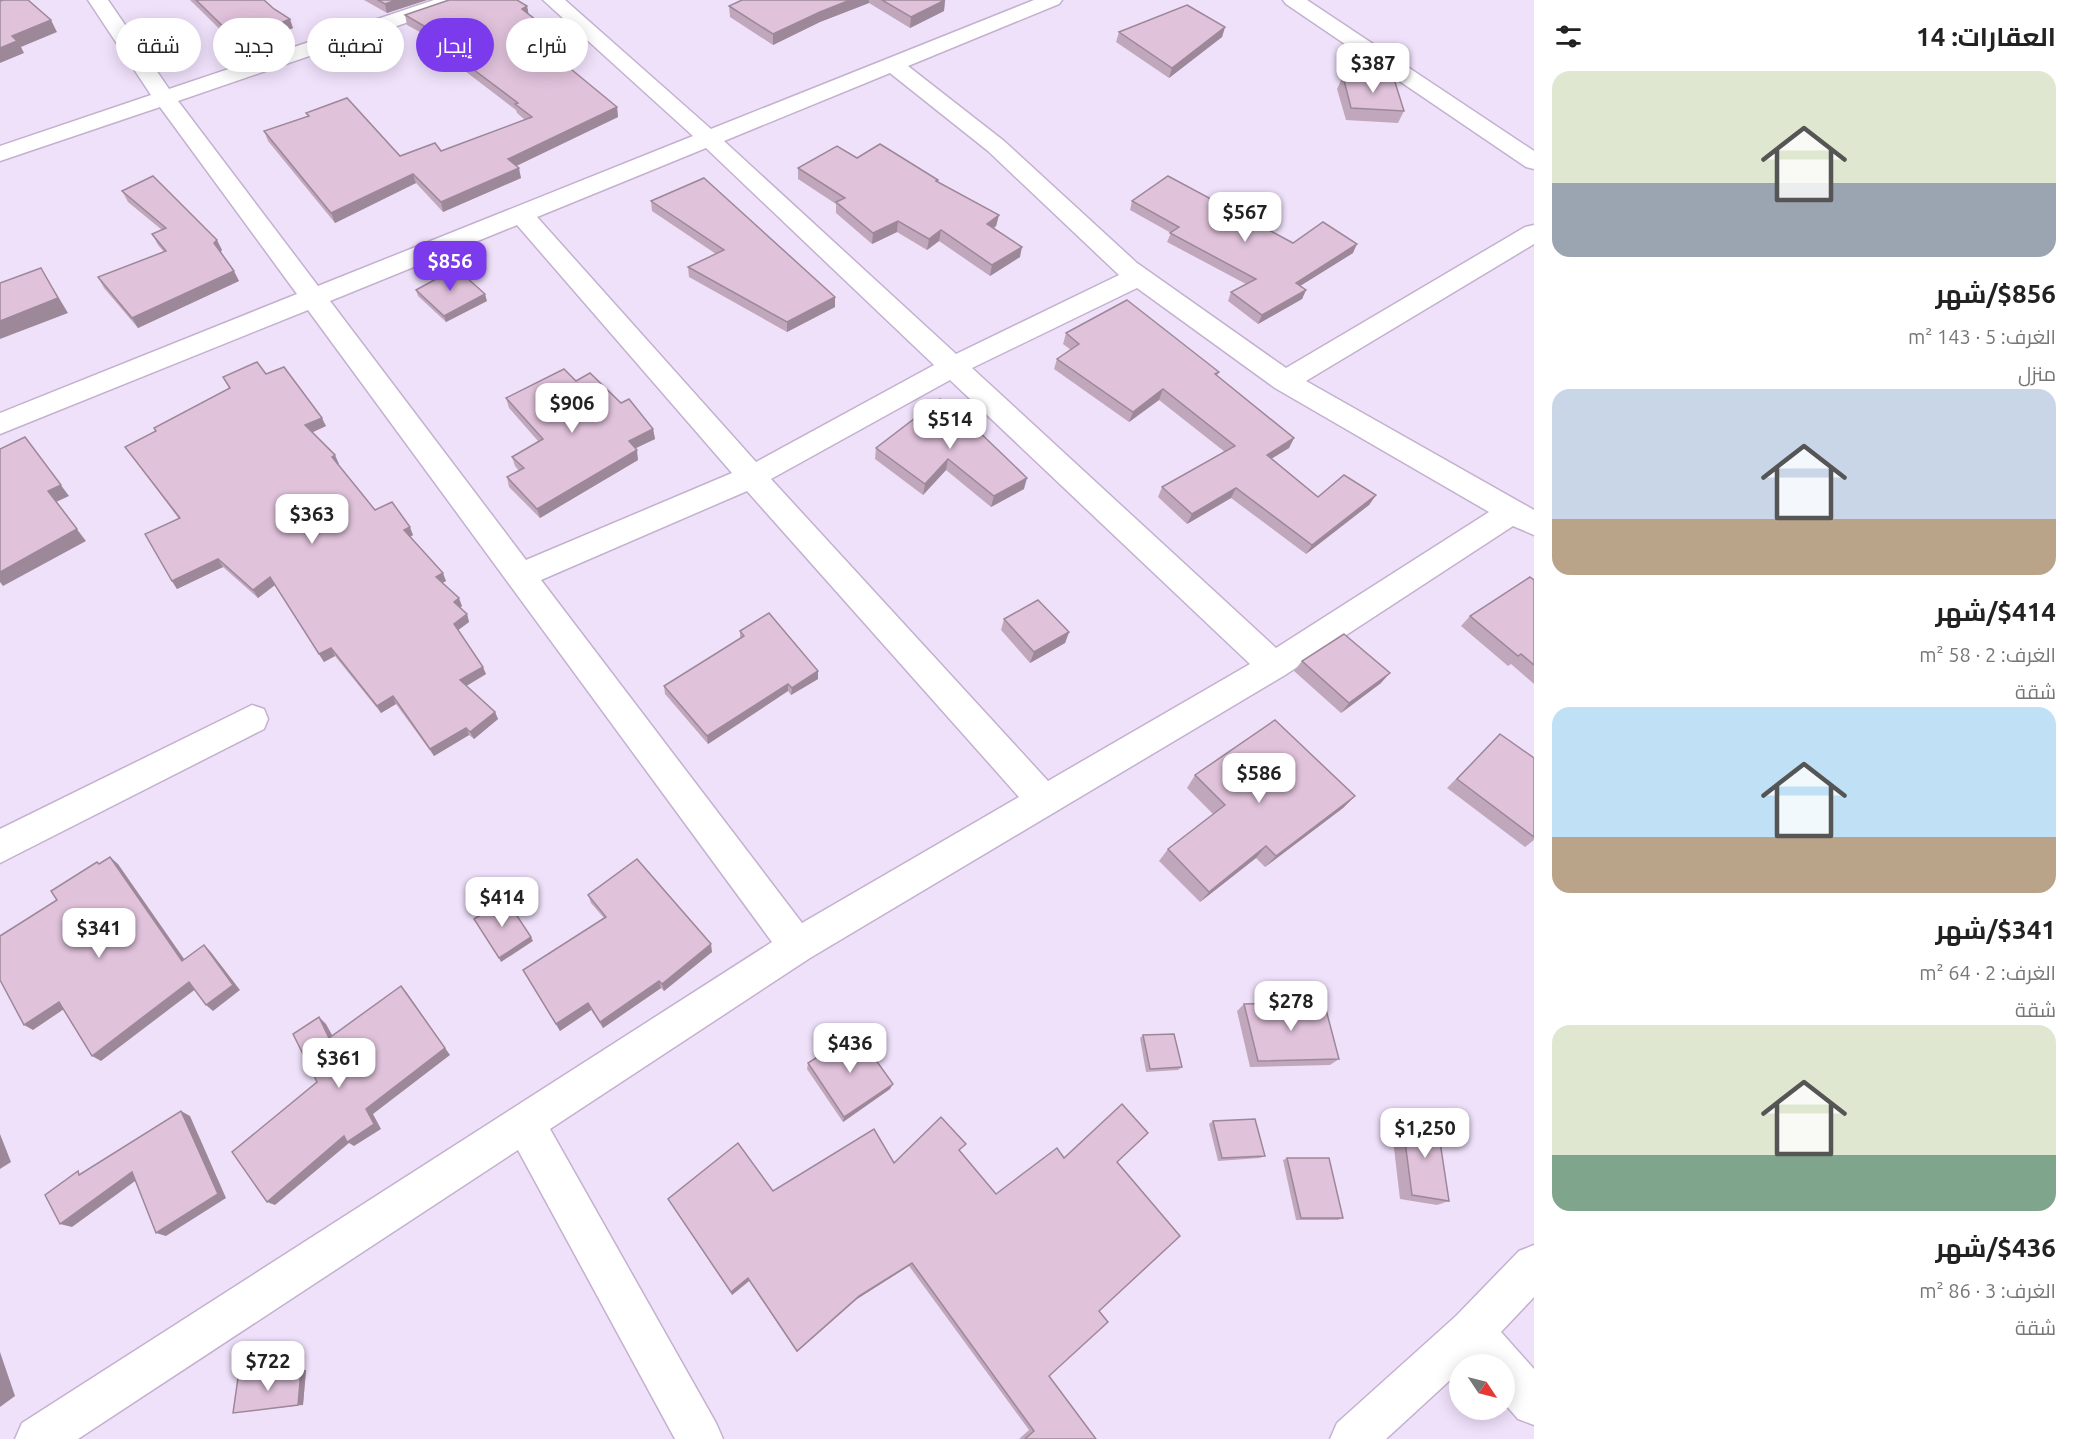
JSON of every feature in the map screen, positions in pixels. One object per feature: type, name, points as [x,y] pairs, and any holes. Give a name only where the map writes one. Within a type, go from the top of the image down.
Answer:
[{"type":"street","points":[[98,0],[165,99],[797,946]]},
{"type":"street","points":[[0,154],[454,0]]},
{"type":"street","points":[[553,0],[708,138],[1274,666]]},
{"type":"street","points":[[1293,0],[1534,162]]},
{"type":"street","points":[[0,424],[892,64],[1039,2]]},
{"type":"street","points":[[38,1439],[797,946],[1523,518],[1285,381],[1139,276],[996,146],[892,64]]},
{"type":"street","points":[[521,214],[752,477],[1044,801]]},
{"type":"street","points":[[1285,381],[1534,233]]},
{"type":"street","points":[[519,576],[752,477],[952,367],[1139,276]]},
{"type":"street","points":[[0,847],[252,719]]},
{"type":"street","points":[[525,1123],[700,1439]]},
{"type":"street","points":[[1353,1439],[1471,1330],[1534,1266]]},
{"type":"street","points":[[1471,1330],[1492,1354]]},
{"type":"street","points":[[1515,1381],[1534,1403]]},
{"type":"building","points":[[28,0],[51,20],[12,36],[17,41],[0,48],[0,1]]},
{"type":"building","points":[[196,0],[264,0],[288,18],[214,18]]},
{"type":"building","points":[[378,0],[396,0],[385,4]]},
{"type":"building","points":[[449,0],[517,0],[527,6],[522,9],[534,18],[506,18],[506,72],[574,72],[617,107],[508,159],[519,168],[441,202],[413,174],[331,213],[264,131],[309,116],[306,113],[347,98],[400,156],[435,143],[441,151],[532,117],[515,104],[518,103],[477,72],[494,72],[494,18],[416,18],[416,21],[405,15]]},
{"type":"building","points":[[742,0],[850,0],[773,34],[729,6]]},
{"type":"building","points":[[882,0],[945,0],[911,17]]},
{"type":"building","points":[[1187,5],[1225,27],[1172,68],[1119,32]]},
{"type":"building","points":[[1343,76],[1394,79],[1404,111],[1351,108]]},
{"type":"building","points":[[880,144],[938,180],[936,181],[999,215],[987,224],[1022,247],[992,265],[941,230],[929,239],[898,221],[873,233],[836,202],[845,198],[798,168],[837,146],[857,158]]},
{"type":"building","points":[[153,176],[217,240],[214,243],[234,271],[132,318],[98,277],[166,251],[152,234],[166,228],[122,191]]},
{"type":"building","points":[[1168,176],[1293,243],[1323,222],[1357,244],[1296,283],[1306,290],[1262,315],[1231,292],[1256,279],[1170,233],[1179,227],[1132,201]]},
{"type":"building","points":[[704,178],[835,297],[787,322],[688,267],[724,250],[651,201]]},
{"type":"building","points":[[41,268],[58,298],[0,321],[0,283]]},
{"type":"building","points":[[456,268],[485,294],[444,316],[416,290]]},
{"type":"building","points":[[1127,300],[1219,372],[1215,374],[1294,438],[1267,455],[1318,497],[1344,475],[1376,495],[1312,545],[1236,488],[1192,514],[1162,487],[1235,446],[1163,389],[1133,412],[1057,359],[1079,344],[1066,333]]},
{"type":"building","points":[[257,362],[266,374],[284,367],[322,418],[305,425],[335,455],[332,457],[375,510],[392,502],[410,527],[404,530],[443,573],[436,577],[459,598],[454,602],[467,614],[454,624],[483,667],[460,680],[495,712],[470,732],[466,728],[430,749],[393,696],[377,706],[331,648],[319,654],[270,577],[253,590],[218,559],[172,581],[145,534],[180,518],[125,447],[156,431],[154,428],[230,388],[223,377]]},
{"type":"building","points":[[564,369],[576,381],[590,373],[621,403],[629,399],[653,429],[629,441],[637,450],[537,509],[507,477],[524,468],[512,457],[543,439],[506,398]]},
{"type":"building","points":[[940,399],[970,423],[1027,478],[994,496],[948,459],[925,484],[876,448]]},
{"type":"building","points":[[25,437],[61,485],[48,491],[77,529],[0,572],[0,449]]},
{"type":"building","points":[[1530,577],[1534,580],[1534,665],[1521,654],[1518,656],[1470,616]]},
{"type":"building","points":[[1038,600],[1069,632],[1034,652],[1004,619]]},
{"type":"building","points":[[769,613],[818,671],[792,688],[788,684],[707,736],[664,686],[744,636],[740,631]]},
{"type":"building","points":[[1344,634],[1390,673],[1349,703],[1302,661]]},
{"type":"building","points":[[1275,720],[1355,796],[1276,856],[1266,846],[1209,892],[1168,849],[1225,805],[1195,775]]},
{"type":"building","points":[[1500,734],[1534,758],[1534,837],[1457,779]]},
{"type":"building","points":[[110,857],[182,961],[204,945],[233,985],[206,1005],[189,982],[92,1056],[59,1002],[24,1025],[0,980],[0,936],[57,900],[51,891],[97,862],[99,864]]},
{"type":"building","points":[[637,859],[711,944],[662,984],[659,981],[600,1022],[588,1003],[556,1024],[523,970],[606,917],[588,895]]},
{"type":"building","points":[[506,899],[531,937],[499,958],[474,919]]},
{"type":"building","points":[[401,986],[445,1048],[366,1109],[374,1124],[347,1142],[344,1136],[267,1202],[232,1152],[317,1082],[293,1034],[319,1017],[329,1038]]},
{"type":"building","points":[[1324,1002],[1339,1059],[1258,1061],[1244,1004]]},
{"type":"building","points":[[856,1032],[893,1084],[844,1117],[808,1063]]},
{"type":"building","points":[[1174,1034],[1182,1067],[1150,1069],[1143,1035]]},
{"type":"building","points":[[1122,1104],[1148,1133],[1117,1162],[1180,1236],[1099,1311],[1108,1322],[1049,1376],[1096,1439],[1025,1439],[1034,1431],[912,1263],[859,1296],[797,1351],[748,1278],[731,1292],[668,1199],[738,1143],[773,1191],[874,1129],[894,1163],[941,1117],[966,1144],[959,1150],[996,1194],[1057,1148],[1064,1158]]},
{"type":"building","points":[[181,1111],[218,1194],[156,1233],[132,1172],[60,1224],[45,1195],[78,1171],[79,1175]]},
{"type":"building","points":[[1402,1118],[1437,1122],[1449,1201],[1412,1195]]},
{"type":"building","points":[[1255,1119],[1265,1156],[1222,1158],[1213,1121]]},
{"type":"building","points":[[1287,1158],[1329,1158],[1343,1218],[1301,1218]]},
{"type":"building","points":[[301,1370],[298,1405],[233,1413],[238,1378]]}]
